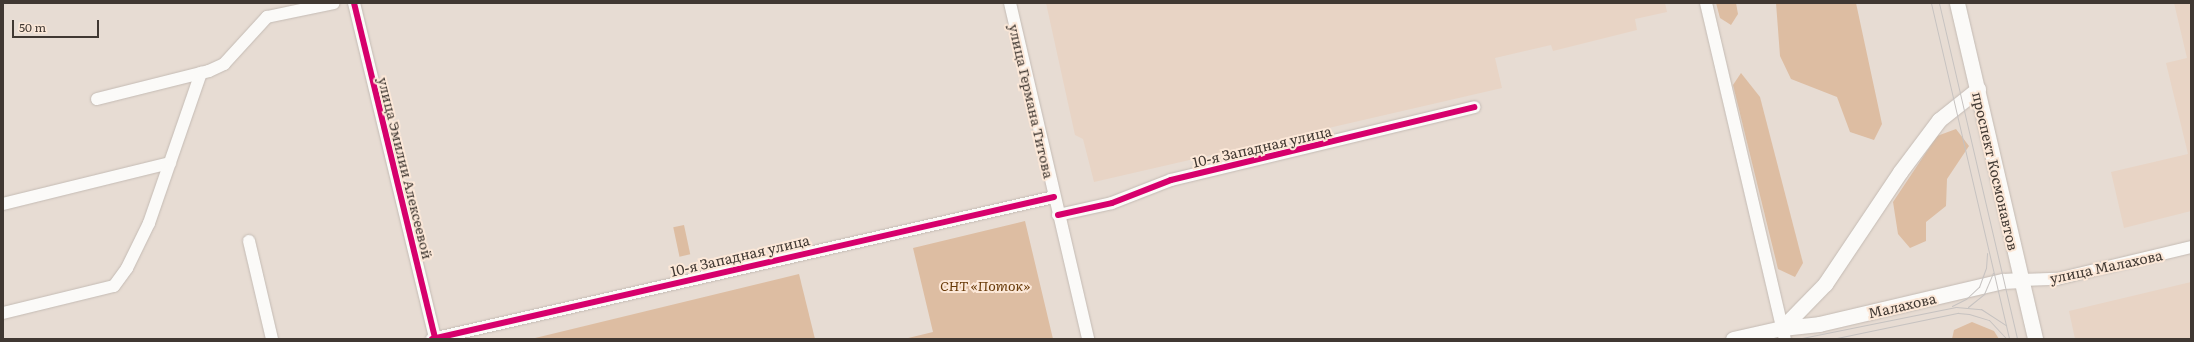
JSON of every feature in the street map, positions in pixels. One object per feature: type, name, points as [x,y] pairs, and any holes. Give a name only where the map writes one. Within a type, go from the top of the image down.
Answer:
[{"type":"main road","name":"проспект Космонавтов","points":[[1958,3],[2035,339]]},
{"type":"main road","points":[[1733,339],[1783,333],[1825,284],[1900,172],[1939,120],[1978,89]]},
{"type":"main road","name":"Малахова","points":[[1783,333],[2003,281],[2021,280]]},
{"type":"street","points":[[97,99],[201,73],[224,64],[267,17],[334,3]]},
{"type":"street","name":"улица Эмилии Алексеевой","points":[[354,3],[434,338]]},
{"type":"street","name":"улица Германа Титова","points":[[1010,3],[1088,339]]},
{"type":"street","points":[[1706,3],[1783,333]]},
{"type":"street","points":[[3,313],[114,286],[127,268],[149,223],[201,73]]},
{"type":"street","name":"10-я Западная улица","points":[[1058,215],[1112,203],[1171,180],[1474,107]]},
{"type":"street","points":[[3,204],[170,162]]},
{"type":"street","name":"10-я Западная улица","points":[[434,338],[1054,197]]},
{"type":"street","points":[[249,241],[272,339]]},
{"type":"street","name":"улица Малахова","points":[[2021,280],[2057,279],[2191,247]]},
{"type":"shaded area","points":[[1046,3],[1665,3],[1667,12],[1635,19],[1637,30],[1553,51],[1551,45],[1495,58],[1502,88],[1094,182],[1083,139],[1075,135]]},
{"type":"shaded area","points":[[2174,3],[2191,3],[2191,211],[2124,228],[2111,172],[2188,154],[2166,63],[2187,58]]},
{"type":"shaded area","points":[[2191,282],[2191,339],[2075,339],[2069,311]]},
{"type":"green space","points":[[1716,3],[1736,3],[1738,14],[1731,25],[1720,18]]},
{"type":"green space","points":[[1776,3],[1856,3],[1882,124],[1874,140],[1850,132],[1837,97],[1791,79],[1780,56]]},
{"type":"green space","points":[[1741,73],[1760,97],[1803,263],[1795,277],[1778,269],[1733,85]]},
{"type":"green space","points":[[1956,129],[1969,146],[1947,179],[1946,206],[1926,222],[1926,241],[1910,248],[1898,234],[1893,202],[1937,136]]},
{"type":"green space","name":"СНТ «Поток»","points":[[1025,221],[1053,339],[904,339],[933,332],[913,248]]},
{"type":"green space","points":[[684,225],[690,254],[679,257],[673,227]]},
{"type":"green space","points":[[799,274],[815,339],[531,339]]},
{"type":"green space","points":[[1972,322],[1994,331],[1999,339],[1952,339],[1954,330]]},
{"type":"tram line","points":[[1931,3],[2009,339]]},
{"type":"tram line","points":[[1939,3],[2017,339]]},
{"type":"tram line","points":[[1952,306],[1966,299],[1979,287],[1986,268],[1987,253]]},
{"type":"tram line","points":[[1968,307],[1984,294],[1993,273]]},
{"type":"tram line","points":[[1797,339],[1956,307],[1981,309],[2006,325]]},
{"type":"tram line","points":[[1832,339],[1958,313],[1969,314],[1989,320],[2007,339]]},
{"type":"cycle path","points":[[354,3],[435,339]]},
{"type":"cycle path","points":[[1058,215],[1112,203],[1171,180],[1474,107]]},
{"type":"cycle path","points":[[432,339],[1054,197]]}]
